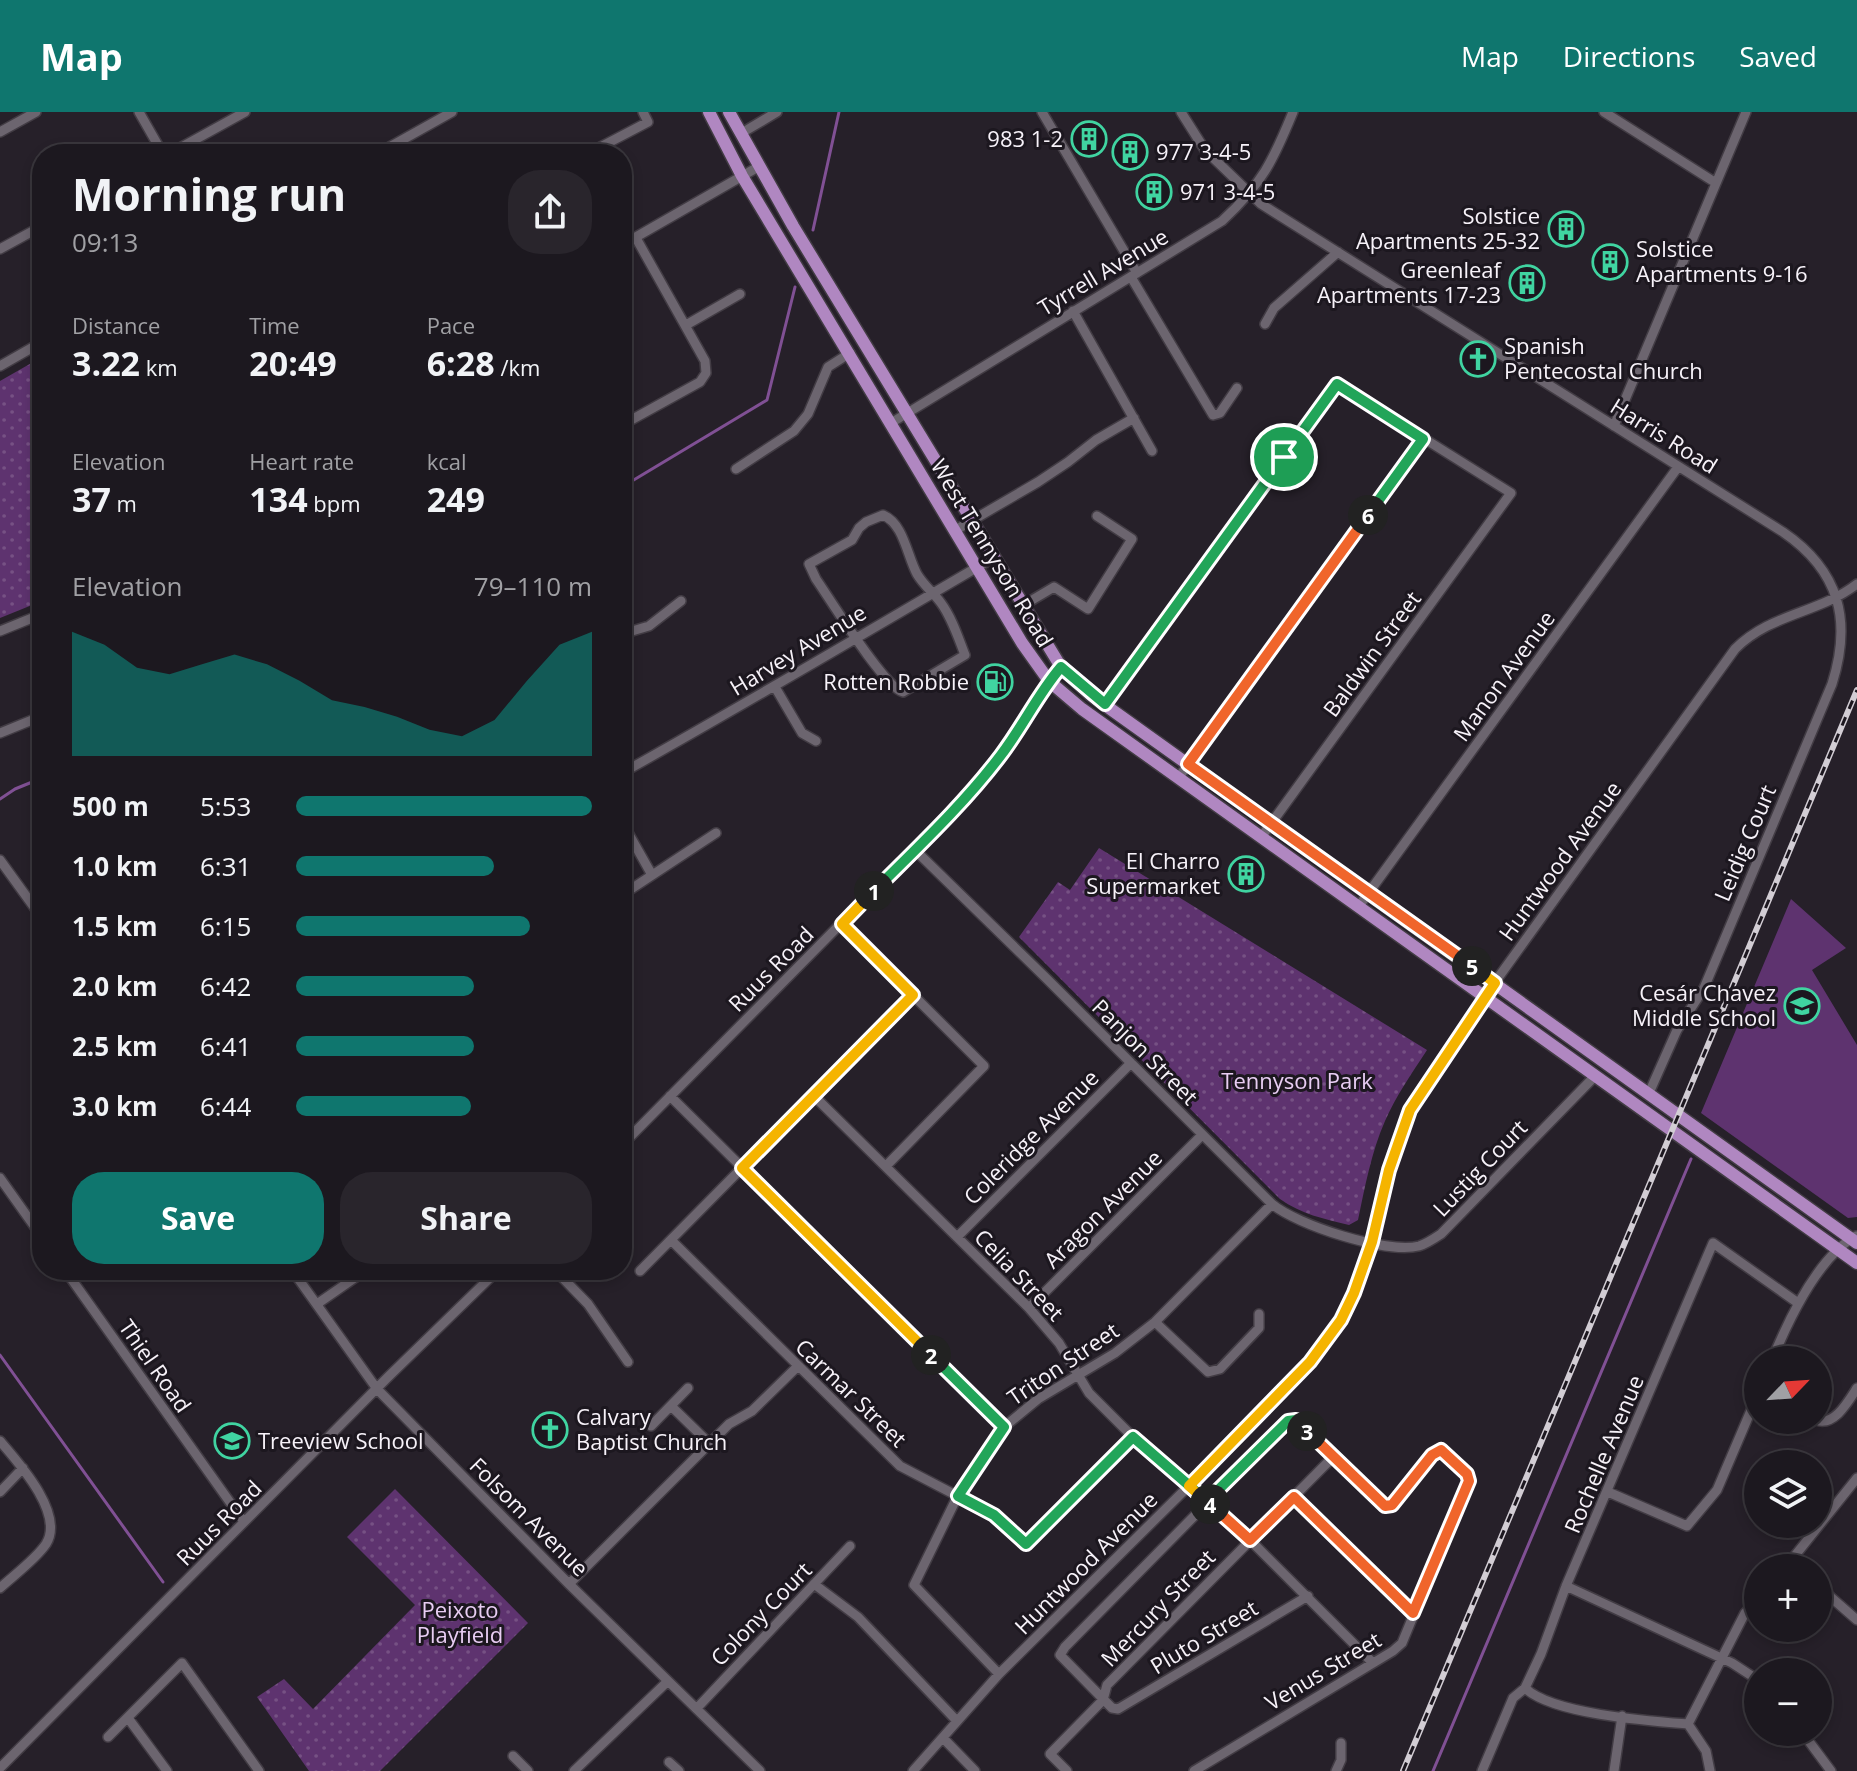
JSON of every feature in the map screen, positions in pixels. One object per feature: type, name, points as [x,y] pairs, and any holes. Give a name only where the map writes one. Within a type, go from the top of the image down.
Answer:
[{"type":"main road","name":"West Tennyson Road","points":[[709,112],[742,176],[976,568],[1049,681],[1082,709],[1857,1263]]},
{"type":"main road","name":"West Tennyson Road","points":[[729,112],[758,167],[1061,667],[1105,704],[1188,764],[1855,1239]]},
{"type":"street","points":[[0,132],[36,112]]},
{"type":"street","points":[[139,112],[160,144]]},
{"type":"street","points":[[185,144],[245,112]]},
{"type":"street","points":[[395,144],[452,112]]},
{"type":"street","points":[[606,144],[648,122],[643,112]]},
{"type":"street","points":[[740,134],[777,112]]},
{"type":"street","points":[[1042,112],[1213,415],[1220,413],[1237,388]]},
{"type":"street","name":"Harris Road","points":[[1181,112],[1205,150],[1250,195],[1804,548],[1822,570],[1836,599]]},
{"type":"street","name":"Tyrrell Avenue","points":[[891,423],[1222,221],[1250,195],[1274,160],[1293,112]]},
{"type":"street","points":[[1604,112],[1716,183]]},
{"type":"street","points":[[1614,426],[1746,112]]},
{"type":"street","points":[[632,240],[758,167]]},
{"type":"street","points":[[0,249],[32,231]]},
{"type":"street","points":[[632,419],[700,382],[706,373],[705,361],[636,238]]},
{"type":"street","points":[[1265,324],[1274,308],[1338,252]]},
{"type":"street","points":[[686,325],[740,294]]},
{"type":"street","points":[[1073,311],[1152,451]]},
{"type":"street","points":[[0,366],[32,348]]},
{"type":"street","points":[[736,469],[794,431],[808,414],[828,367],[850,353]]},
{"type":"street","points":[[1105,704],[1337,384],[1423,439],[1179,777]]},
{"type":"street","points":[[954,531],[1038,482],[1096,440],[1134,418]]},
{"type":"street","name":"Baldwin Street","points":[[1262,836],[1511,493],[1423,439]]},
{"type":"street","name":"Manon Avenue","points":[[1359,906],[1678,467]]},
{"type":"street","points":[[883,515],[895,523],[916,573],[930,593],[939,600],[951,619],[965,655],[903,692],[897,691],[874,664],[809,564],[852,540],[866,522],[883,515]]},
{"type":"street","points":[[1022,606],[1054,587],[1088,609],[1132,539],[1097,516]]},
{"type":"street","name":"Harvey Avenue","points":[[632,767],[993,558]]},
{"type":"street","name":"Huntwood Avenue","points":[[913,1771],[999,1674],[1189,1486],[1317,1353],[1341,1320],[1354,1293],[1372,1242],[1389,1170],[1410,1110],[1485,996],[1735,649],[1767,624],[1836,599],[1857,584]]},
{"type":"street","name":"Leidig Court","points":[[1649,1093],[1677,1030],[1704,988],[1832,684],[1842,648],[1843,630],[1836,599]]},
{"type":"street","points":[[632,631],[649,626],[681,601]]},
{"type":"street","points":[[0,631],[32,618]]},
{"type":"street","name":"Ruus Road","points":[[632,1135],[971,792],[1002,754],[1061,667]]},
{"type":"street","points":[[775,687],[802,733],[816,741]]},
{"type":"street","points":[[0,733],[32,720]]},
{"type":"street","points":[[632,888],[716,833]]},
{"type":"street","points":[[632,840],[652,875]]},
{"type":"street","name":"Panjon Street","points":[[915,850],[1272,1204],[1298,1222],[1372,1242]]},
{"type":"street","points":[[0,860],[32,904]]},
{"type":"street","points":[[842,924],[984,1066],[886,1166]]},
{"type":"street","points":[[640,1271],[913,995]]},
{"type":"street","name":"Coleridge Avenue","points":[[957,1237],[1131,1063]]},
{"type":"street","name":"Lustig Court","points":[[1372,1242],[1420,1246],[1441,1234],[1596,1075]]},
{"type":"street","points":[[670,1096],[1004,1427]]},
{"type":"street","name":"Celia Street","points":[[814,1096],[1029,1308],[1059,1343],[1089,1393],[1133,1437],[1250,1540],[1372,1662]]},
{"type":"street","name":"Aragon Avenue","points":[[1029,1308],[1202,1135]]},
{"type":"street","points":[[0,1178],[32,1223]]},
{"type":"street","name":"Triton Street","points":[[999,1674],[914,1585],[958,1496],[1004,1427],[1038,1399],[1115,1353],[1155,1322],[1272,1204]]},
{"type":"street","points":[[1778,1346],[1798,1303],[1837,1248],[1855,1239]]},
{"type":"street","name":"Carmar Street","points":[[671,1240],[900,1466],[994,1515],[1026,1544],[1133,1437]]},
{"type":"street","name":"Rochelle Avenue","points":[[1482,1771],[1513,1698],[1525,1688],[1541,1654],[1566,1586],[1713,1243],[1798,1303]]},
{"type":"street","name":"Thiel Road","points":[[72,1280],[244,1522]]},
{"type":"street","name":"Folsom Avenue","points":[[299,1280],[377,1389],[569,1584],[760,1771]]},
{"type":"street","points":[[317,1304],[352,1280]]},
{"type":"street","name":"Ruus Road","points":[[0,1768],[488,1280]]},
{"type":"street","points":[[565,1280],[588,1304],[628,1362]]},
{"type":"street","points":[[1155,1322],[1208,1372],[1220,1369],[1259,1328],[1259,1314]]},
{"type":"street","points":[[569,1584],[709,1443],[729,1424],[752,1411],[798,1366]]},
{"type":"street","points":[[651,1426],[688,1388]]},
{"type":"street","points":[[1832,1420],[1857,1388]]},
{"type":"street","points":[[671,1406],[709,1443]]},
{"type":"street","points":[[1103,1700],[1060,1655],[1065,1647],[1288,1421],[1296,1420],[1333,1457]]},
{"type":"street","points":[[1608,1492],[1687,1526],[1717,1490],[1744,1427]]},
{"type":"street","points":[[0,1441],[23,1468],[47,1509],[52,1526],[46,1544],[0,1588]]},
{"type":"street","name":"Venus Street","points":[[1194,1771],[1402,1643],[1469,1481],[1467,1474],[1441,1450],[1432,1455],[1392,1505],[1385,1506],[1333,1457]]},
{"type":"street","name":"Mercury Street","points":[[1067,1771],[1050,1754],[1103,1700],[1107,1685],[1333,1457]]},
{"type":"street","points":[[0,1492],[23,1468]]},
{"type":"street","points":[[1799,1554],[1856,1480]]},
{"type":"street","points":[[1294,1497],[1413,1613]]},
{"type":"street","name":"Colony Court","points":[[698,1707],[850,1546]]},
{"type":"street","points":[[814,1584],[858,1617],[956,1720]]},
{"type":"street","points":[[1566,1586],[1744,1672]]},
{"type":"street","name":"Pluto Street","points":[[1103,1700],[1118,1709],[1308,1596]]},
{"type":"street","points":[[1832,1598],[1857,1620]]},
{"type":"street","points":[[1688,1724],[1744,1615]]},
{"type":"street","points":[[108,1737],[182,1663],[259,1771]]},
{"type":"street","points":[[574,1771],[668,1681]]},
{"type":"street","points":[[1525,1688],[1530,1693],[1568,1708],[1688,1724],[1706,1751],[1710,1771]]},
{"type":"street","points":[[1614,1771],[1622,1716]]},
{"type":"street","points":[[128,1718],[167,1771]]},
{"type":"street","points":[[943,1738],[975,1771]]},
{"type":"street","points":[[1336,1771],[1341,1760],[1341,1743]]},
{"type":"street","points":[[1812,1746],[1831,1771]]},
{"type":"street","points":[[513,1756],[528,1771]]},
{"type":"street","points":[[669,1762],[679,1771]]},
{"type":"green space","points":[[32,363],[32,605],[0,618],[0,381]]},
{"type":"green space","name":"Tennyson Park","points":[[1099,848],[1427,1050],[1399,1094],[1380,1133],[1358,1220],[1349,1225],[1331,1221],[1304,1212],[1280,1199],[1019,937],[1058,882],[1070,890]]},
{"type":"green space","name":"Cesár Chavez Middle School","points":[[1791,899],[1846,948],[1812,970],[1857,1045],[1857,1217],[1848,1218],[1701,1113]]},
{"type":"green space","name":"Peixoto Playfield","points":[[395,1489],[528,1623],[380,1771],[309,1771],[257,1697],[284,1679],[313,1709],[415,1605],[347,1537]]},
{"type":"waterway","points":[[813,230],[839,112]]},
{"type":"waterway","points":[[632,481],[767,400],[795,287]]},
{"type":"waterway","points":[[0,799],[32,782]]},
{"type":"waterway","points":[[1433,1771],[1691,1159]]},
{"type":"waterway","points":[[0,1355],[163,1582]]},
{"type":"railway","points":[[1403,1771],[1857,690]]},
{"type":"place","name":"983 1-2","points":[[1089,139]]},
{"type":"place","name":"977 3-4-5","points":[[1130,152]]},
{"type":"place","name":"971 3-4-5","points":[[1154,192]]},
{"type":"place","name":"Solstice Apartments 25-32","points":[[1566,229]]},
{"type":"place","name":"Solstice Apartments 9-16","points":[[1610,262]]},
{"type":"place","name":"Greenleaf Apartments 17-23","points":[[1527,283]]},
{"type":"place","name":"Spanish Pentecostal Church","points":[[1478,359]]},
{"type":"place","name":"Rotten Robbie","points":[[995,682]]},
{"type":"place","name":"El Charro Supermarket","points":[[1246,874]]},
{"type":"place","name":"Cesár Chavez Middle School","points":[[1802,1006]]},
{"type":"place","name":"Calvary Baptist Church","points":[[550,1430]]},
{"type":"place","name":"Treeview School","points":[[232,1441]]},
{"type":"route","points":[[1284,457],[1105,704],[1061,667],[1003,752],[971,792],[842,924],[913,995],[742,1168],[1004,1427],[958,1496],[994,1515],[1026,1544],[1133,1437],[1174,1474],[1189,1486],[1207,1501],[1288,1421],[1296,1420],[1385,1506],[1392,1505],[1432,1455],[1441,1450],[1467,1474],[1469,1481],[1413,1613],[1294,1497],[1250,1540],[1189,1486],[1310,1362],[1341,1320],[1372,1242],[1389,1170],[1410,1110],[1495,983],[1188,764],[1423,439],[1337,384],[1284,457]]}]
